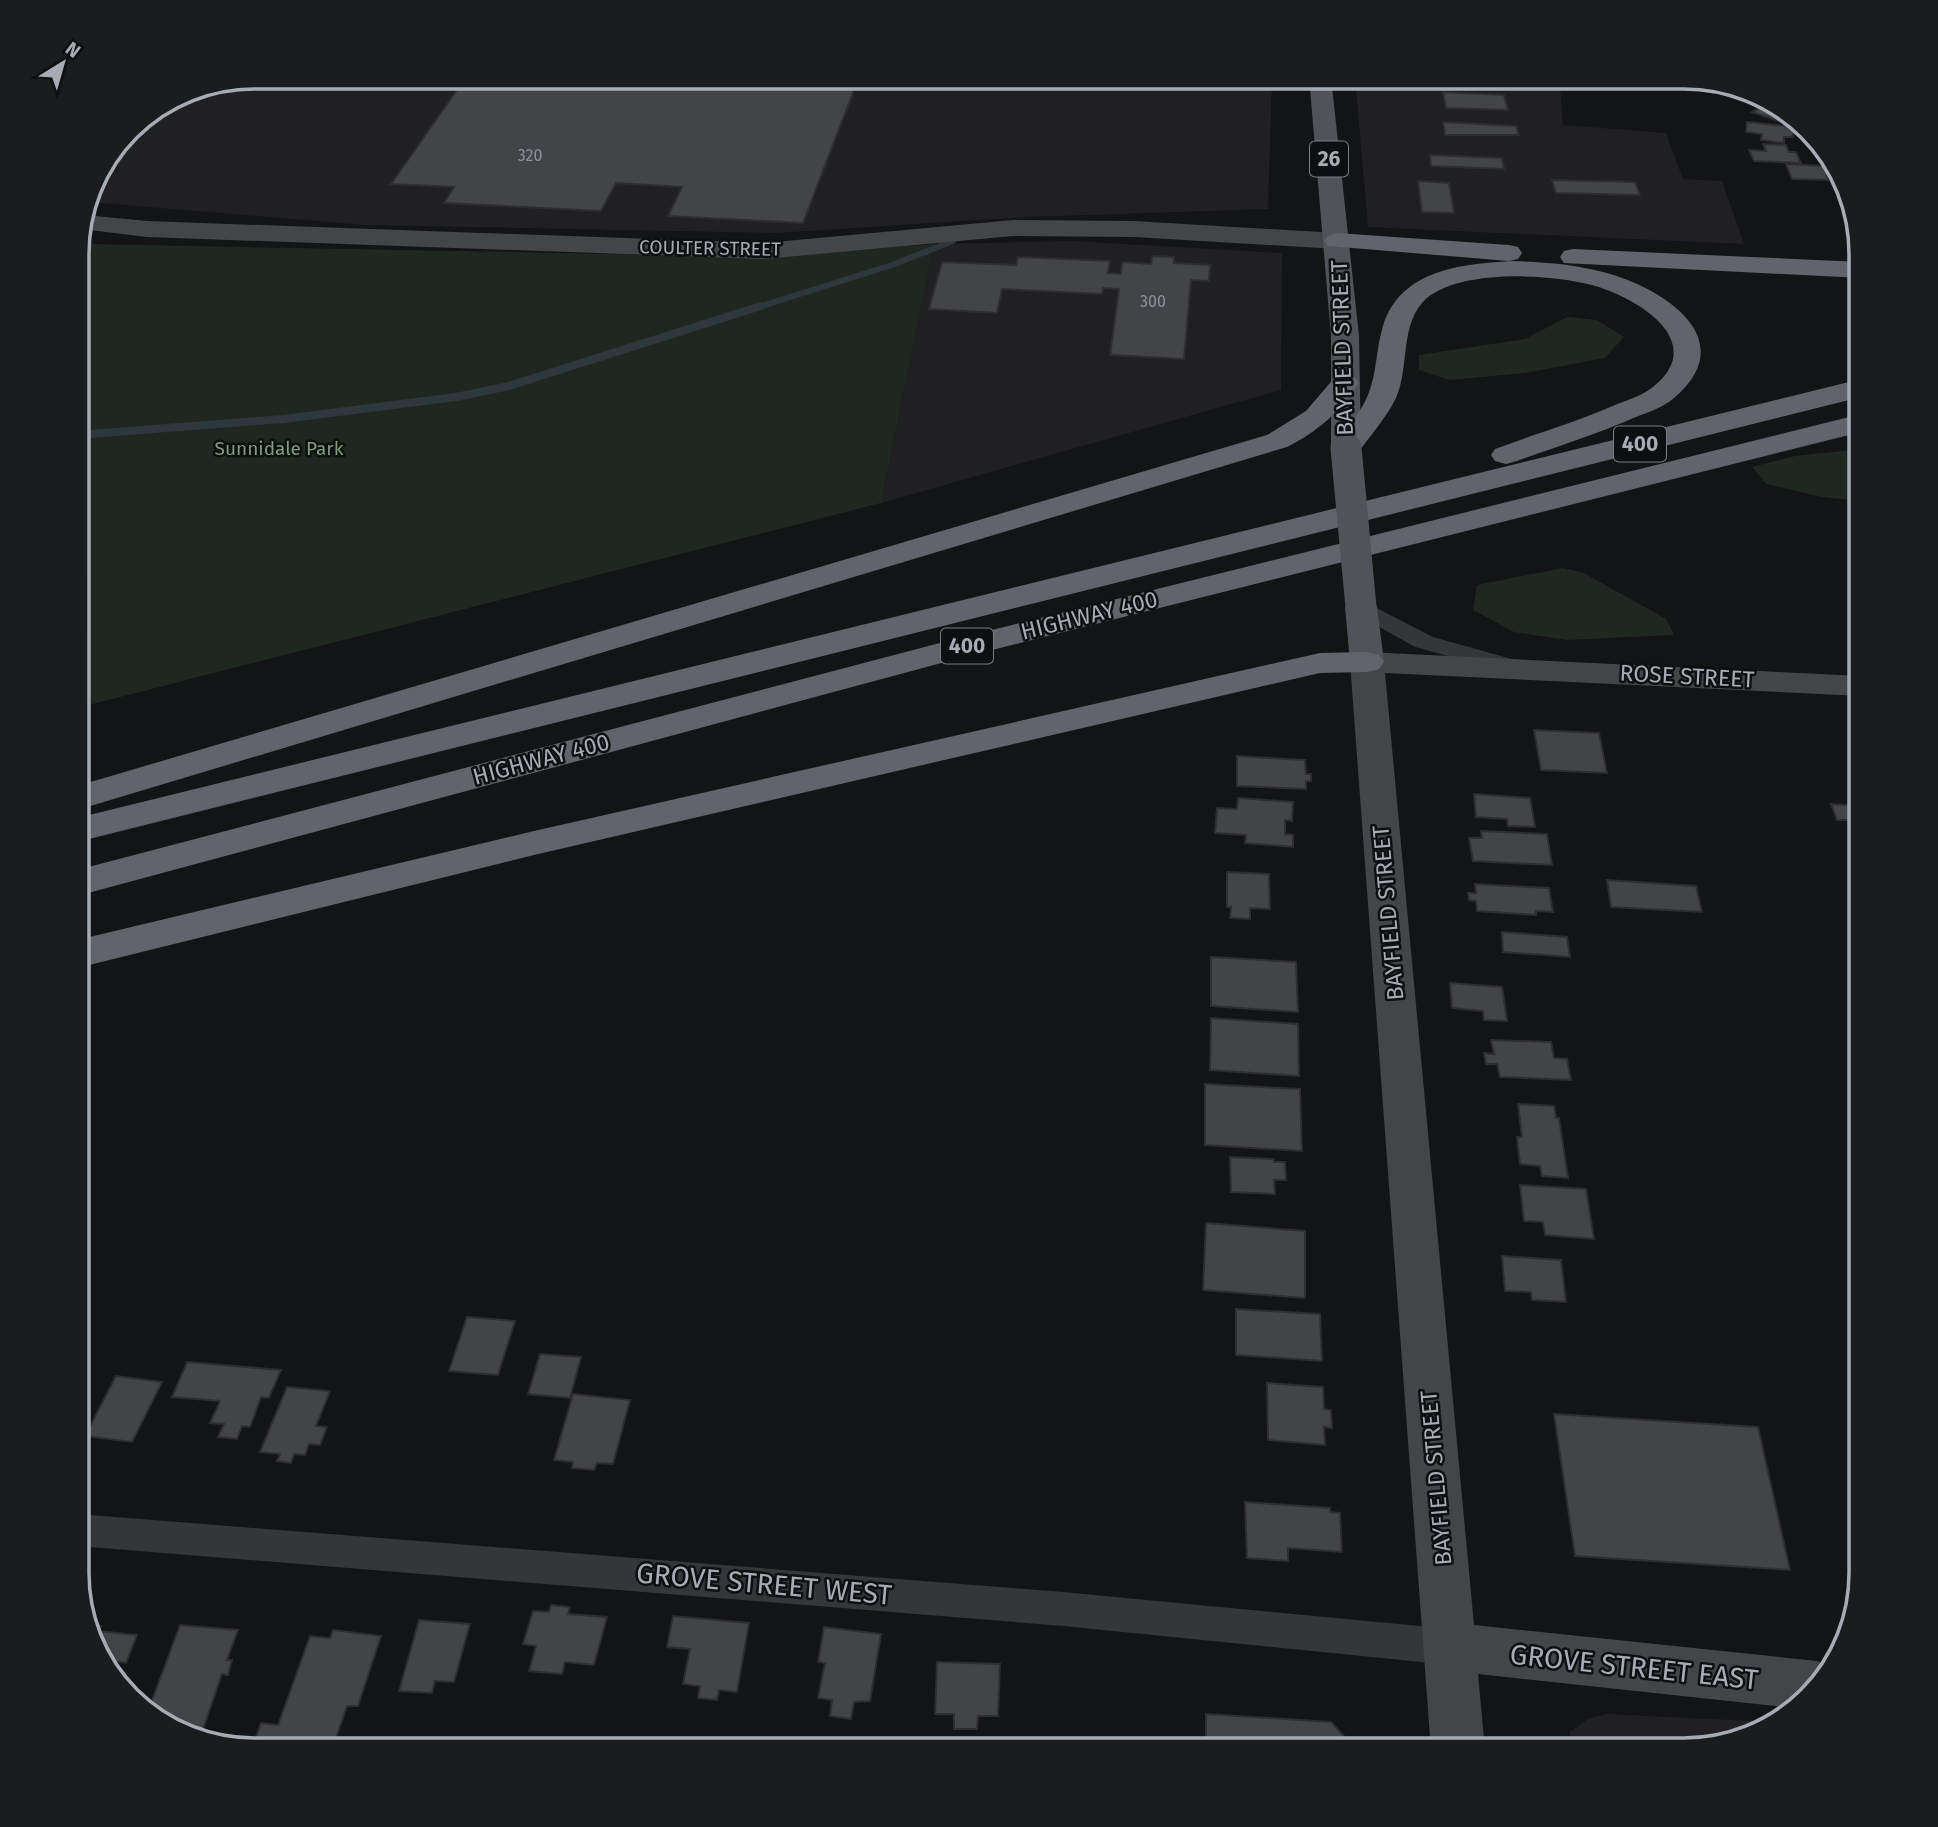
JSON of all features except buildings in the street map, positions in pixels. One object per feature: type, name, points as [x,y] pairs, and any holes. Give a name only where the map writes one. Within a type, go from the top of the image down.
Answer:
[{"type":"highway","points":[[1337,241],[1584,258],[1848,269]]},
{"type":"highway","points":[[1346,448],[1384,393],[1396,329],[1404,308],[1419,291],[1446,279],[1482,271],[1526,269],[1568,272],[1611,282],[1633,292],[1676,321],[1687,341],[1691,358],[1680,377],[1663,394],[1619,415],[1466,468],[1419,499]]},
{"type":"highway","points":[[90,794],[1277,441],[1306,428],[1327,410],[1345,383]]},
{"type":"highway","name":"HIGHWAY 400","points":[[90,827],[1848,391]]},
{"type":"highway","name":"HIGHWAY 400","points":[[90,880],[948,651],[1848,426]]},
{"type":"highway","points":[[90,951],[548,839],[1307,666],[1367,662]]},
{"type":"main road","name":"BAYFIELD STREET","points":[[1321,89],[1345,336],[1346,448],[1367,662]]},
{"type":"street","name":"COULTER STREET","points":[[92,223],[147,229],[764,251],[834,247],[930,234],[1012,228],[1170,231],[1337,241]]},
{"type":"street","name":"ROSE STREET","points":[[1361,607],[1424,642],[1513,667]]},
{"type":"street","name":"ROSE STREET","points":[[1367,662],[1848,685]]},
{"type":"street","name":"BAYFIELD STREET","points":[[1367,662],[1457,1738]]},
{"type":"street","name":"GROVE STREET WEST","points":[[90,1531],[1049,1608],[1451,1647]]},
{"type":"street","name":"GROVE STREET EAST","points":[[1451,1647],[1804,1685]]},
{"type":"shaded area","points":[[254,89],[1272,89],[1268,209],[1027,217],[776,233],[365,225],[98,203],[117,163],[130,145],[154,123],[191,102],[222,92]]},
{"type":"shaded area","points":[[1356,89],[1560,89],[1563,125],[1666,133],[1683,179],[1722,181],[1744,244],[1368,227]]},
{"type":"shaded area","points":[[1072,241],[1282,253],[1281,390],[881,503],[934,244]]},
{"type":"shaded area","points":[[1606,1714],[1755,1721],[1716,1735],[1695,1737],[1570,1738],[1570,1732],[1588,1719]]},
{"type":"green space","name":"Sunnidale Park","points":[[90,244],[763,257],[934,244],[881,503],[90,705]]},
{"type":"green space","points":[[1567,317],[1597,320],[1624,337],[1605,358],[1525,373],[1449,380],[1419,370],[1419,355],[1525,339]]},
{"type":"green space","points":[[1848,450],[1848,500],[1822,497],[1766,484],[1752,467],[1795,456]]},
{"type":"green space","points":[[1563,568],[1584,573],[1666,619],[1674,635],[1567,640],[1514,632],[1473,610],[1477,585]]},
{"type":"waterway","points":[[755,308],[892,265],[953,241]]},
{"type":"waterway","points":[[90,434],[283,419],[456,397],[509,386],[761,306]]}]
